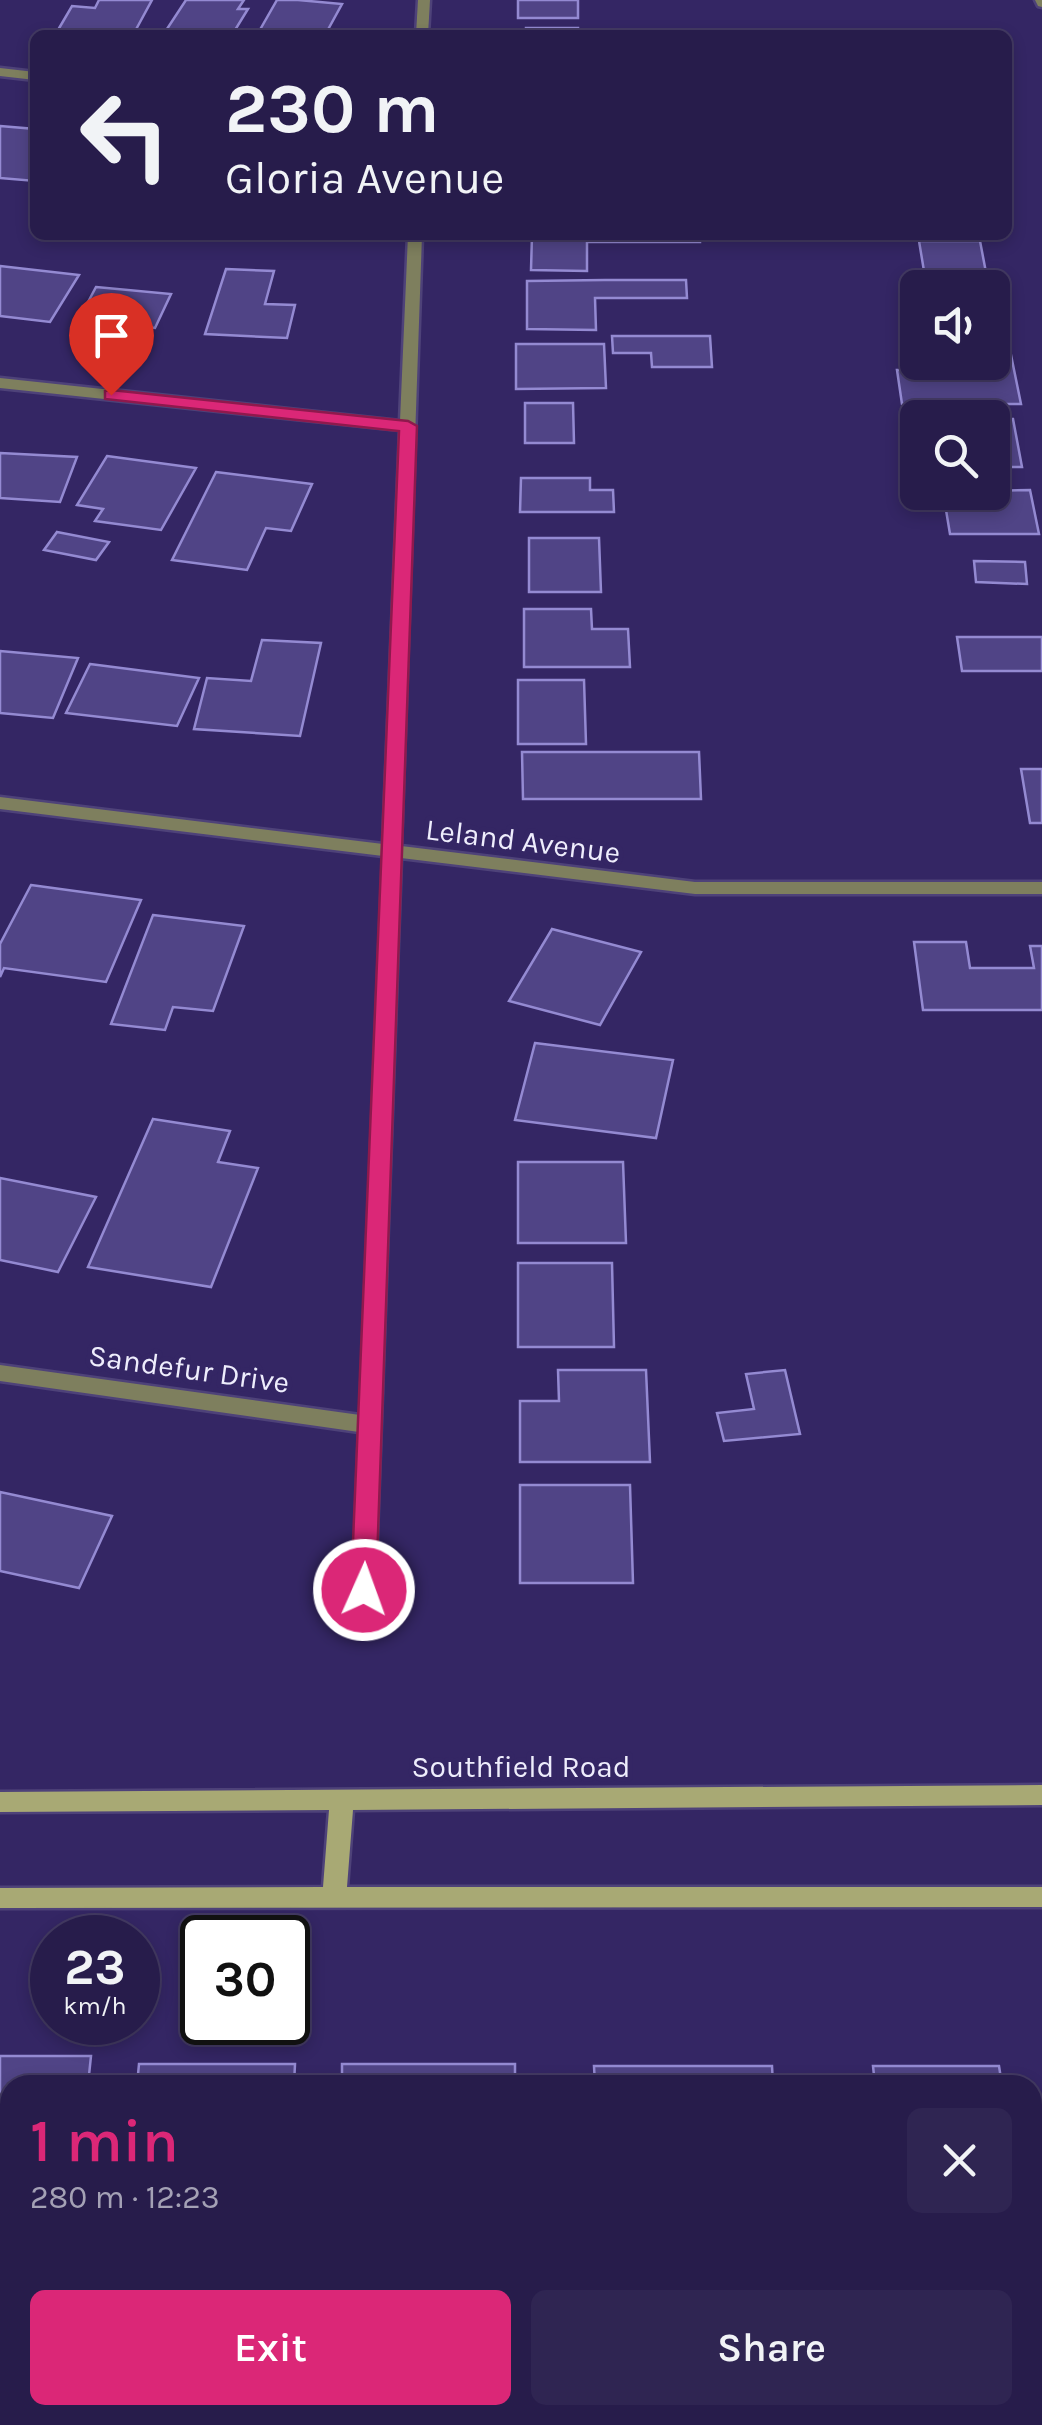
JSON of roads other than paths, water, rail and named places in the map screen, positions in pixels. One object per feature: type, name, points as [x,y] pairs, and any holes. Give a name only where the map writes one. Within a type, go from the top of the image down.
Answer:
[{"type":"main road","name":"Southfield Road","points":[[0,1802],[1042,1795]]},
{"type":"main road","points":[[334,1898],[342,1800]]},
{"type":"main road","points":[[0,1898],[1042,1897]]},
{"type":"street","points":[[422,30],[424,0]]},
{"type":"street","points":[[0,72],[30,75]]},
{"type":"street","points":[[364,1590],[414,240]]},
{"type":"street","points":[[0,383],[408,426]]},
{"type":"street","name":"Leland Avenue","points":[[0,803],[695,888],[1042,888]]},
{"type":"street","name":"Sandefur Drive","points":[[0,1373],[370,1425]]}]
